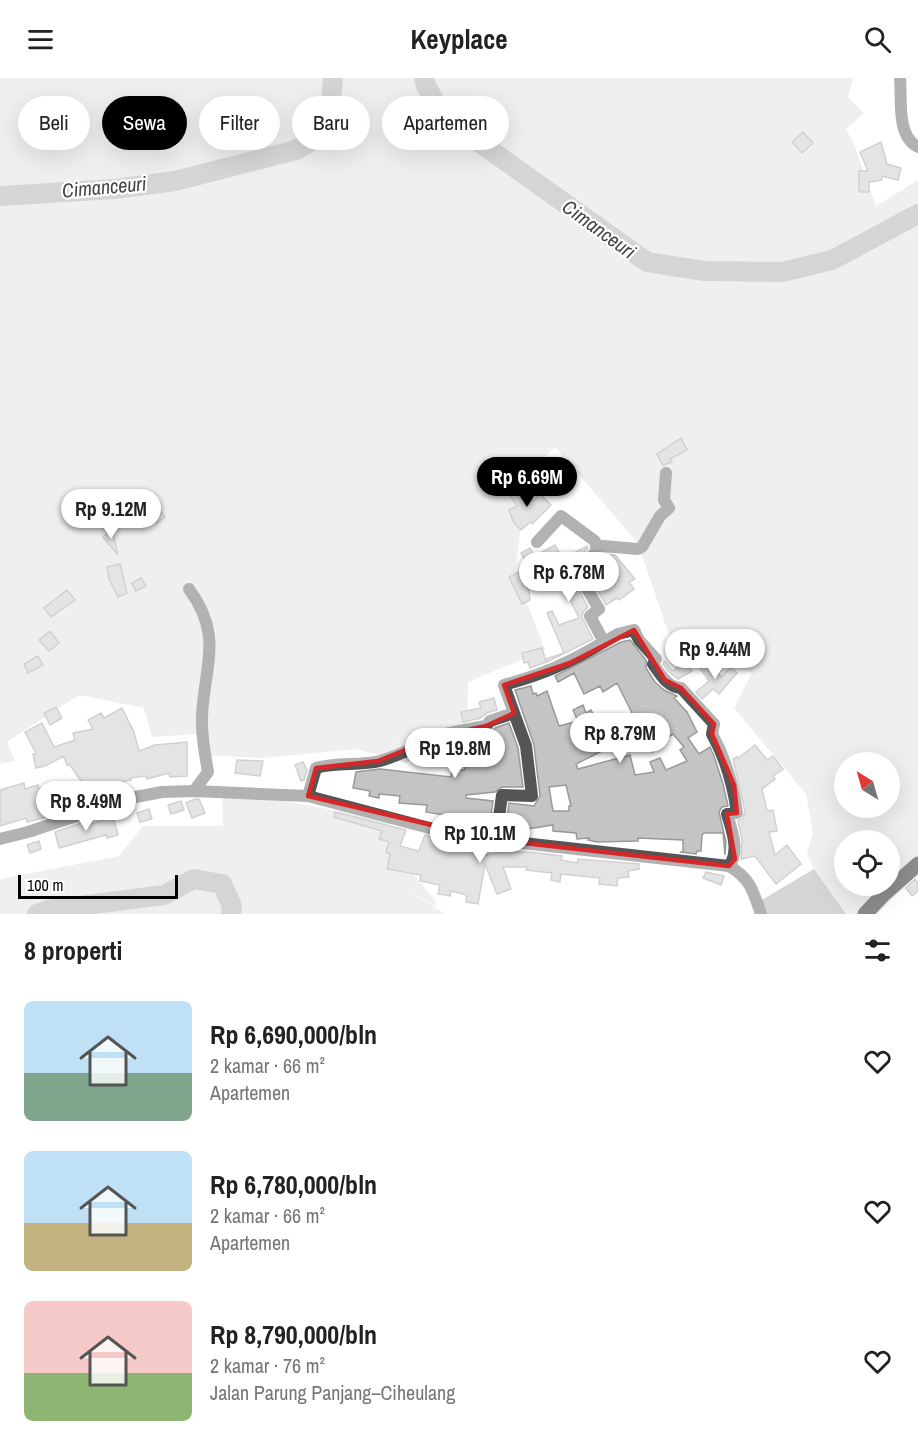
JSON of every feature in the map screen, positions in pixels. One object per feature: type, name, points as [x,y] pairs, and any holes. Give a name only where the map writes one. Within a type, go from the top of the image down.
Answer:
[{"type":"main road","points":[[865,914],[882,895],[918,864]]},
{"type":"street","points":[[900,78],[904,132],[908,141],[918,147]]},
{"type":"street","points":[[604,642],[590,616],[599,609],[576,570],[603,546],[638,549],[642,547],[660,516],[669,508],[664,500],[666,473]]},
{"type":"street","points":[[537,542],[561,516],[595,541],[597,552]]},
{"type":"street","points":[[189,589],[205,614],[211,640],[202,716],[208,772],[194,791]]},
{"type":"street","points":[[496,840],[502,795],[532,796],[526,746],[504,685],[570,663],[618,634],[634,630],[639,640],[656,659],[653,664],[665,680],[673,688],[681,688],[714,724],[712,734],[722,752],[734,785],[737,813],[728,814],[735,843],[735,859],[729,866]]},
{"type":"street","points":[[308,796],[316,768],[330,764],[378,761],[427,744],[437,737],[486,726],[490,721],[514,712]]},
{"type":"street","points":[[0,839],[130,798],[162,792],[194,791],[308,796],[437,830],[496,840],[729,866],[752,885],[761,914]]},
{"type":"highlighted area","points":[[634,630],[665,680],[681,688],[714,724],[712,734],[734,785],[737,813],[727,814],[735,859],[729,866],[496,840],[308,796],[316,768],[378,761],[437,737],[486,726],[514,713],[504,685],[570,663]]},
{"type":"shaded area","points":[[0,78],[853,78],[848,97],[864,113],[846,129],[854,144],[876,206],[918,180],[918,864],[900,881],[900,830],[834,830],[834,896],[883,896],[864,914],[846,914],[814,869],[807,854],[813,833],[806,794],[734,708],[752,673],[700,652],[678,662],[638,543],[555,447],[528,474],[515,571],[545,650],[468,682],[467,727],[406,763],[357,749],[263,758],[202,755],[198,734],[152,737],[144,708],[79,695],[7,742],[15,761],[0,764]]},
{"type":"shaded area","points":[[222,796],[264,797],[391,821],[386,842],[431,895],[436,903],[435,906],[399,884],[445,914],[0,914],[0,879],[119,856],[143,826],[223,826]]},
{"type":"shaded area","points":[[814,869],[846,914],[760,914],[755,904]]},
{"type":"building","points":[[803,132],[813,143],[802,153],[792,142]]},
{"type":"building","points":[[881,142],[887,164],[901,168],[898,180],[882,176],[882,180],[869,182],[869,192],[859,192],[859,171],[868,171],[860,152]]},
{"type":"building","points":[[681,438],[687,450],[670,459],[672,462],[663,465],[657,454]]},
{"type":"building","points":[[523,486],[533,501],[540,494],[551,505],[532,524],[530,522],[521,530],[514,523],[509,510],[517,506],[509,494]]},
{"type":"building","points":[[157,507],[165,517],[157,523],[149,514]]},
{"type":"building","points":[[137,508],[150,523],[143,528],[131,513]]},
{"type":"building","points":[[112,529],[118,555],[103,537]]},
{"type":"building","points":[[555,545],[563,559],[587,546],[588,548],[571,564],[568,570],[588,607],[582,617],[593,639],[547,662],[546,659],[564,653],[547,613],[552,611],[559,625],[579,618],[553,565],[550,567],[542,552]]},
{"type":"building","points":[[530,548],[535,557],[526,563],[521,553]]},
{"type":"building","points":[[615,555],[635,579],[629,582],[634,589],[619,600],[617,598],[606,605],[587,572],[600,559],[604,557],[605,560]]},
{"type":"building","points":[[120,564],[127,593],[118,597],[109,579],[107,567]]},
{"type":"building","points":[[519,572],[529,591],[530,600],[522,604],[509,577]]},
{"type":"building","points":[[141,578],[146,586],[136,591],[132,583]]},
{"type":"building","points":[[67,590],[75,600],[51,617],[44,608]]},
{"type":"building","points":[[50,631],[59,643],[49,651],[39,640]]},
{"type":"building","points":[[630,640],[646,660],[646,668],[655,682],[664,690],[677,696],[674,698],[687,712],[697,732],[688,738],[699,754],[710,747],[728,806],[722,807],[719,812],[726,842],[725,855],[723,833],[704,833],[701,851],[697,851],[696,854],[680,852],[683,852],[683,840],[638,838],[638,841],[597,842],[588,840],[589,838],[577,839],[576,833],[553,831],[553,825],[528,829],[527,826],[509,824],[508,828],[506,827],[509,803],[534,806],[540,796],[534,745],[515,690],[531,686],[533,694],[536,693],[537,696],[547,691],[559,726],[578,721],[573,710],[583,705],[586,713],[591,710],[599,725],[621,717],[626,739],[576,764],[578,769],[630,755],[635,775],[654,772],[650,762],[660,758],[666,770],[687,761],[680,750],[684,747],[673,734],[660,742],[662,747],[652,752],[641,732],[638,734],[630,714],[632,713],[617,683],[603,692],[600,686],[584,694],[574,673],[558,682],[555,676],[621,642]],"holes":[[[566,785],[571,806],[569,806],[569,811],[553,811],[549,787]]]},
{"type":"building","points":[[542,648],[546,662],[530,668],[528,662],[524,663],[522,653]]},
{"type":"building","points":[[38,656],[43,665],[28,673],[24,664]]},
{"type":"building","points":[[664,661],[672,671],[685,662],[692,671],[678,679],[668,671],[663,664]]},
{"type":"building","points":[[710,661],[721,677],[731,667],[737,673],[719,694],[713,689],[702,699],[696,692],[709,681],[700,668]]},
{"type":"building","points":[[494,698],[497,710],[481,718],[463,722],[461,712],[481,708],[479,702]]},
{"type":"building","points":[[56,707],[62,718],[50,725],[44,713]]},
{"type":"building","points":[[122,708],[134,732],[139,751],[155,745],[187,742],[187,776],[170,777],[169,773],[147,779],[146,776],[130,778],[131,780],[116,783],[117,789],[97,793],[96,789],[70,798],[71,801],[54,808],[56,812],[43,818],[27,822],[26,818],[0,826],[0,790],[24,783],[25,789],[38,785],[39,789],[50,784],[54,792],[81,781],[70,765],[67,765],[64,756],[36,768],[33,754],[36,753],[25,732],[42,723],[54,747],[75,740],[73,733],[93,729],[88,720],[101,713],[104,718]]},
{"type":"building","points":[[509,723],[518,748],[523,787],[502,787],[495,792],[466,795],[466,798],[493,801],[490,823],[426,812],[427,805],[399,803],[400,796],[379,794],[379,798],[369,796],[370,791],[353,788],[356,772],[380,769],[451,777],[452,769],[465,770],[463,761],[473,758],[466,738],[488,734],[495,728]]},
{"type":"building","points":[[755,745],[767,760],[773,756],[783,769],[773,776],[775,779],[762,789],[767,811],[773,810],[777,831],[769,832],[775,855],[787,845],[801,864],[776,884],[755,856],[741,859],[742,840],[738,821],[742,819],[745,812],[733,759],[738,758]]},
{"type":"building","points":[[237,760],[263,761],[260,776],[235,773]]},
{"type":"building","points":[[303,762],[307,770],[304,780],[301,781],[295,765]]},
{"type":"building","points":[[199,799],[205,813],[192,818],[186,803]]},
{"type":"building","points":[[181,801],[184,810],[171,814],[168,805]]},
{"type":"building","points":[[149,809],[152,819],[140,822],[137,813]]},
{"type":"building","points":[[335,812],[406,830],[400,846],[419,851],[425,835],[435,838],[434,841],[482,848],[481,856],[500,852],[529,852],[562,856],[561,860],[577,863],[578,859],[639,864],[639,869],[628,871],[629,877],[618,878],[617,886],[599,884],[600,878],[561,874],[560,882],[551,880],[552,873],[526,870],[527,867],[503,867],[511,889],[497,894],[485,864],[478,904],[466,902],[467,895],[451,891],[450,896],[438,894],[440,885],[420,881],[421,875],[387,869],[390,854],[386,852],[389,842],[379,839],[382,831],[334,817]]},
{"type":"building","points":[[113,817],[118,835],[107,838],[106,835],[59,848],[55,832],[90,820],[91,824]]},
{"type":"building","points":[[39,841],[41,849],[30,853],[27,845]]},
{"type":"building","points":[[706,872],[724,876],[721,885],[703,878]]},
{"type":"building","points":[[915,879],[918,883],[918,891],[912,896],[906,888]]},
{"type":"waterway","name":"Cimanceuri","points":[[0,196],[115,189],[175,181],[296,150],[322,135],[330,113],[333,78]]},
{"type":"waterway","name":"Cimanceuri","points":[[424,78],[426,86],[444,117],[647,262],[704,271],[782,272],[832,260],[918,214]]},
{"type":"waterway","name":"Cimanceuri","points":[[37,914],[48,910],[164,895],[194,879],[222,884],[232,906],[231,914]]}]
